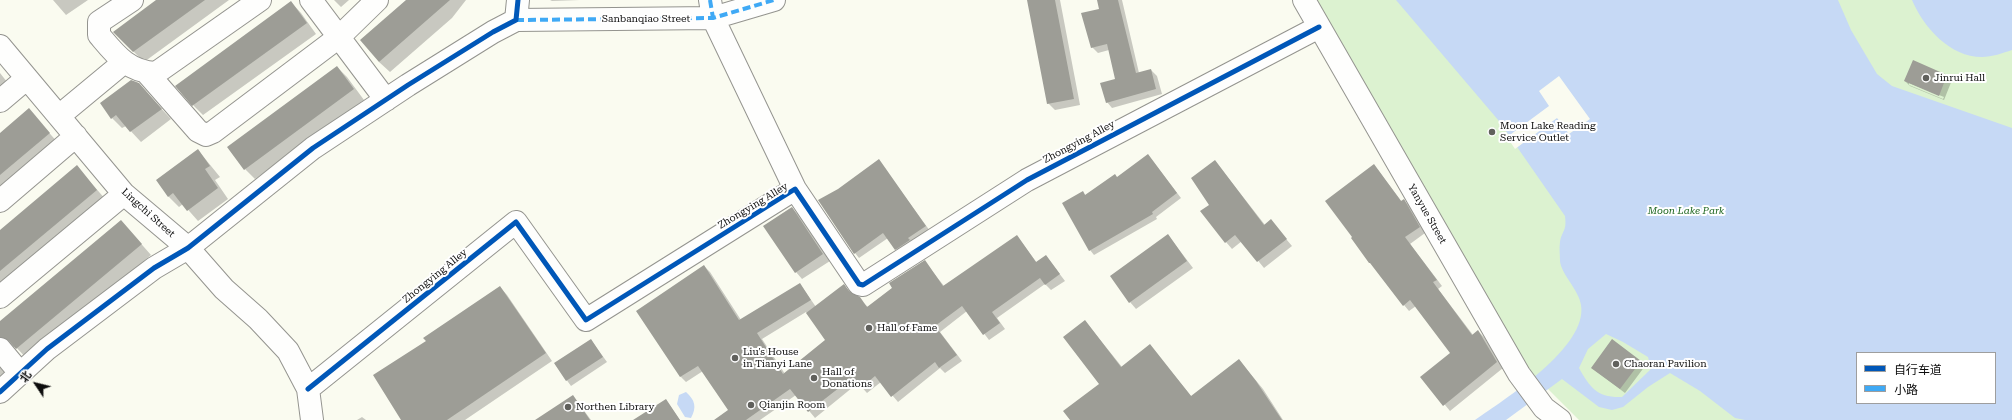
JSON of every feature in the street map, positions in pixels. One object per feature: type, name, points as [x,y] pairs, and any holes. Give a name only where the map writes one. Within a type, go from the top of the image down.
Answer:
[{"type":"street","points":[[132,0],[99,22],[99,35],[123,63],[147,73],[156,73],[260,0]]},
{"type":"street","points":[[311,0],[386,100]]},
{"type":"street","points":[[147,73],[198,130],[206,135],[213,132],[339,38],[377,0]]},
{"type":"street","name":"Sanbanqiao Street","points":[[517,10],[712,9],[774,0]]},
{"type":"street","name":"Yanyue Street","points":[[1304,0],[1519,374],[1551,416]]},
{"type":"street","points":[[712,9],[795,189]]},
{"type":"street","points":[[0,392],[47,349],[154,268],[188,248],[313,148],[493,32],[517,10]]},
{"type":"street","name":"Zhongying Alley","points":[[308,390],[516,222],[586,320],[795,189],[859,284],[863,285],[1027,180],[1319,27]]},
{"type":"street","name":"Lingchi Street","points":[[0,46],[124,194],[188,248],[224,289],[258,319],[288,351],[308,390],[312,420]]},
{"type":"street","points":[[59,116],[123,63]]},
{"type":"street","points":[[0,101],[26,78]]},
{"type":"street","points":[[0,201],[76,136]]},
{"type":"street","points":[[0,297],[124,194]]},
{"type":"street","points":[[0,349],[20,374]]},
{"type":"green space","name":"Moon Lake Park","points":[[1314,0],[2012,0],[2012,420],[1579,420],[1527,368]]},
{"type":"water","name":"Moon Lake Park","points":[[1396,0],[1838,0],[1851,30],[1877,74],[1892,86],[2012,128],[2012,420],[1745,420],[1735,418],[1700,391],[1670,373],[1648,387],[1623,407],[1612,410],[1599,407],[1562,379],[1506,420],[1475,420],[1524,385],[1542,370],[1572,338],[1580,321],[1580,299],[1563,271],[1560,261],[1560,244],[1565,228],[1565,216],[1499,121]],"holes":[[[1606,334],[1648,357],[1651,369],[1622,397],[1601,394],[1591,386],[1579,368],[1588,349]]]},
{"type":"water","points":[[1912,0],[2012,0],[2012,50],[1994,56],[1982,57],[1970,56],[1959,52],[1940,39],[1931,30]]},
{"type":"water","points":[[686,392],[694,404],[694,410],[691,418],[685,417],[677,404],[679,395]]},
{"type":"pier","points":[[1559,76],[1590,119],[1569,134],[1557,118],[1515,149],[1507,137],[1549,106],[1539,91]]},
{"type":"building","points":[[156,0],[205,0],[133,52],[113,32]]},
{"type":"building","points":[[406,0],[450,0],[379,62],[360,40]]},
{"type":"building","points":[[1027,0],[1055,0],[1074,99],[1047,104]]},
{"type":"building","points":[[1097,0],[1118,0],[1136,73],[1151,69],[1156,89],[1106,103],[1100,83],[1115,79],[1107,44],[1091,48],[1081,13],[1099,9]]},
{"type":"building","points":[[291,1],[307,23],[192,106],[175,86]]},
{"type":"building","name":"Jinrui Hall","points":[[1913,60],[1947,75],[1939,96],[1904,81]]},
{"type":"building","points":[[337,66],[354,89],[244,170],[227,147]]},
{"type":"building","points":[[131,80],[139,83],[162,109],[130,132],[116,115],[111,119],[100,103]]},
{"type":"building","points":[[29,108],[50,133],[0,175],[0,133]]},
{"type":"building","points":[[198,149],[210,166],[205,169],[218,188],[187,211],[173,193],[168,197],[156,180]]},
{"type":"building","points":[[1148,154],[1177,193],[1152,212],[1153,214],[1089,251],[1062,203],[1083,191],[1085,195],[1115,174],[1117,177]]},
{"type":"building","points":[[879,159],[926,226],[908,238],[910,240],[895,250],[883,233],[854,254],[818,200],[838,189]]},
{"type":"building","points":[[1215,160],[1264,225],[1271,219],[1287,239],[1257,262],[1235,235],[1225,243],[1200,211],[1209,205],[1191,178]]},
{"type":"building","points":[[1374,164],[1401,201],[1404,199],[1420,227],[1405,237],[1437,280],[1433,282],[1472,335],[1478,330],[1497,362],[1443,406],[1420,377],[1450,353],[1410,300],[1403,306],[1369,263],[1325,201]]},
{"type":"building","points":[[77,165],[97,190],[0,271],[0,230]]},
{"type":"building","points":[[792,207],[823,254],[795,273],[763,226]]},
{"type":"building","points":[[121,220],[142,244],[16,349],[9,341],[0,337],[0,321]]},
{"type":"building","points":[[1168,234],[1187,261],[1129,303],[1110,276]]},
{"type":"building","points":[[1017,235],[1036,262],[1046,255],[1060,274],[1045,285],[1040,278],[992,312],[1000,323],[983,335],[962,306],[935,326],[957,355],[939,368],[935,362],[891,397],[875,376],[861,388],[853,377],[808,412],[790,389],[746,420],[714,420],[728,410],[698,366],[680,377],[636,311],[704,265],[739,320],[800,283],[811,300],[757,333],[783,374],[825,340],[806,313],[844,284],[849,291],[860,297],[867,307],[892,288],[889,283],[925,260],[943,286]]},
{"type":"building","points":[[500,286],[546,353],[447,420],[401,420],[373,375],[426,341],[423,338]]},
{"type":"building","points":[[1085,320],[1121,367],[1150,344],[1191,396],[1239,359],[1256,381],[1282,420],[1070,420],[1063,411],[1099,384],[1063,337]]},
{"type":"building","points":[[591,339],[603,357],[566,381],[554,363]]},
{"type":"building","name":"Chaoran Pavilion","points":[[1612,339],[1641,361],[1620,389],[1591,368]]},
{"type":"building","name":"Northen Library","points":[[573,395],[590,420],[535,420]]},
{"type":"building","points":[[666,399],[680,420],[633,420]]},
{"type":"marked path","points":[[710,0],[713,18]]},
{"type":"marked path","points":[[516,20],[713,18],[774,0]]},
{"type":"cycle path","points":[[0,392],[47,349],[154,268],[188,248],[313,148],[408,85],[493,32],[516,20],[518,0]]},
{"type":"cycle path","points":[[308,389],[516,222],[586,320],[795,189],[859,284],[863,285],[1027,180],[1319,27]]},
{"type":"place","name":"Jinrui Hall","points":[[1926,78]]},
{"type":"place","name":"Moon Lake Reading Service Outlet","points":[[1492,132]]},
{"type":"place","name":"Hall of Fame","points":[[869,328]]},
{"type":"place","name":"Liu's House in Tianyi Lane","points":[[735,358]]},
{"type":"place","name":"Chaoran Pavilion","points":[[1616,364]]},
{"type":"place","name":"Hall of Donations","points":[[814,378]]},
{"type":"place","name":"Qianjin Room","points":[[751,405]]},
{"type":"place","name":"Northen Library","points":[[568,407]]}]
